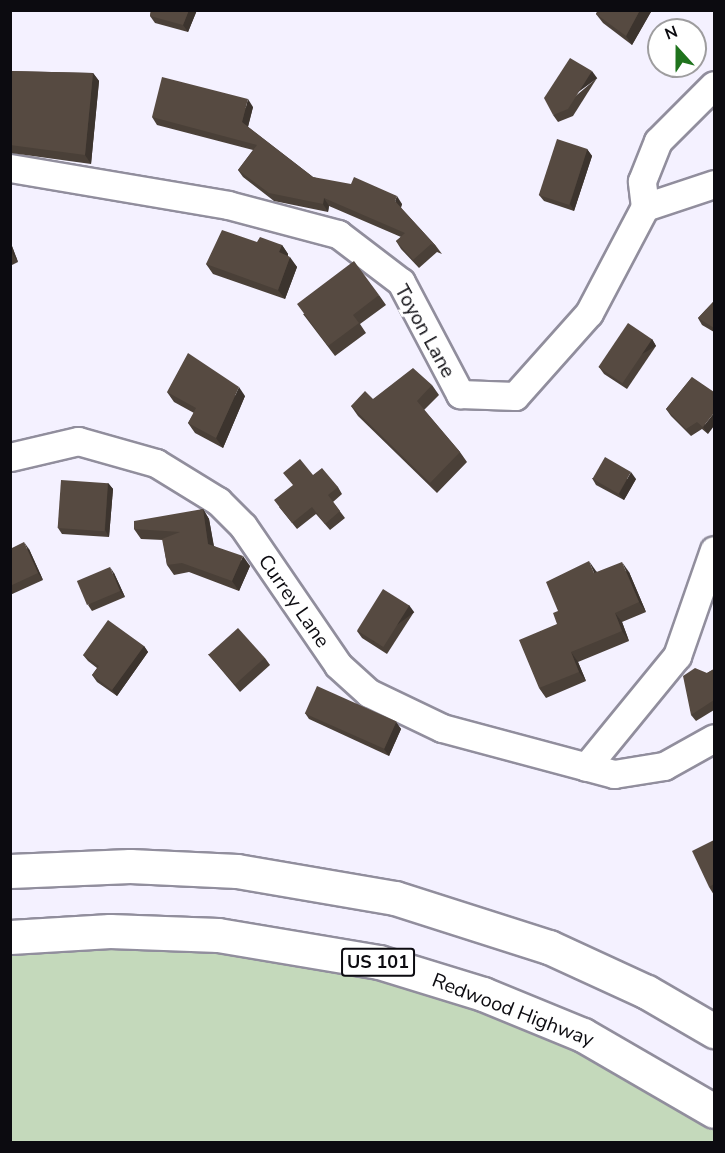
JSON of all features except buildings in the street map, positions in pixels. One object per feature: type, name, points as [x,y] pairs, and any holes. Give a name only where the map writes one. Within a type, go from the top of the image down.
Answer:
[{"type":"highway","points":[[10,871],[183,867],[343,886],[448,912],[539,943],[708,1025]]},
{"type":"highway","name":"Redwood Highway","points":[[10,937],[110,931],[218,935],[379,962],[483,994],[583,1035],[714,1111]]},
{"type":"street","points":[[714,85],[658,141],[642,181],[645,207],[714,184]]},
{"type":"street","name":"Toyon Lane","points":[[10,168],[228,205],[338,234],[401,282],[460,394],[515,396],[589,313],[645,207]]},
{"type":"street","name":"Currey Lane","points":[[10,458],[78,441],[156,463],[218,501],[243,526],[338,665],[369,693],[442,728],[614,774],[664,766],[714,738]]},
{"type":"street","points":[[586,767],[677,656],[714,550]]},
{"type":"green space","points":[[11,937],[379,962],[714,1111],[714,1142],[11,1142]]}]
